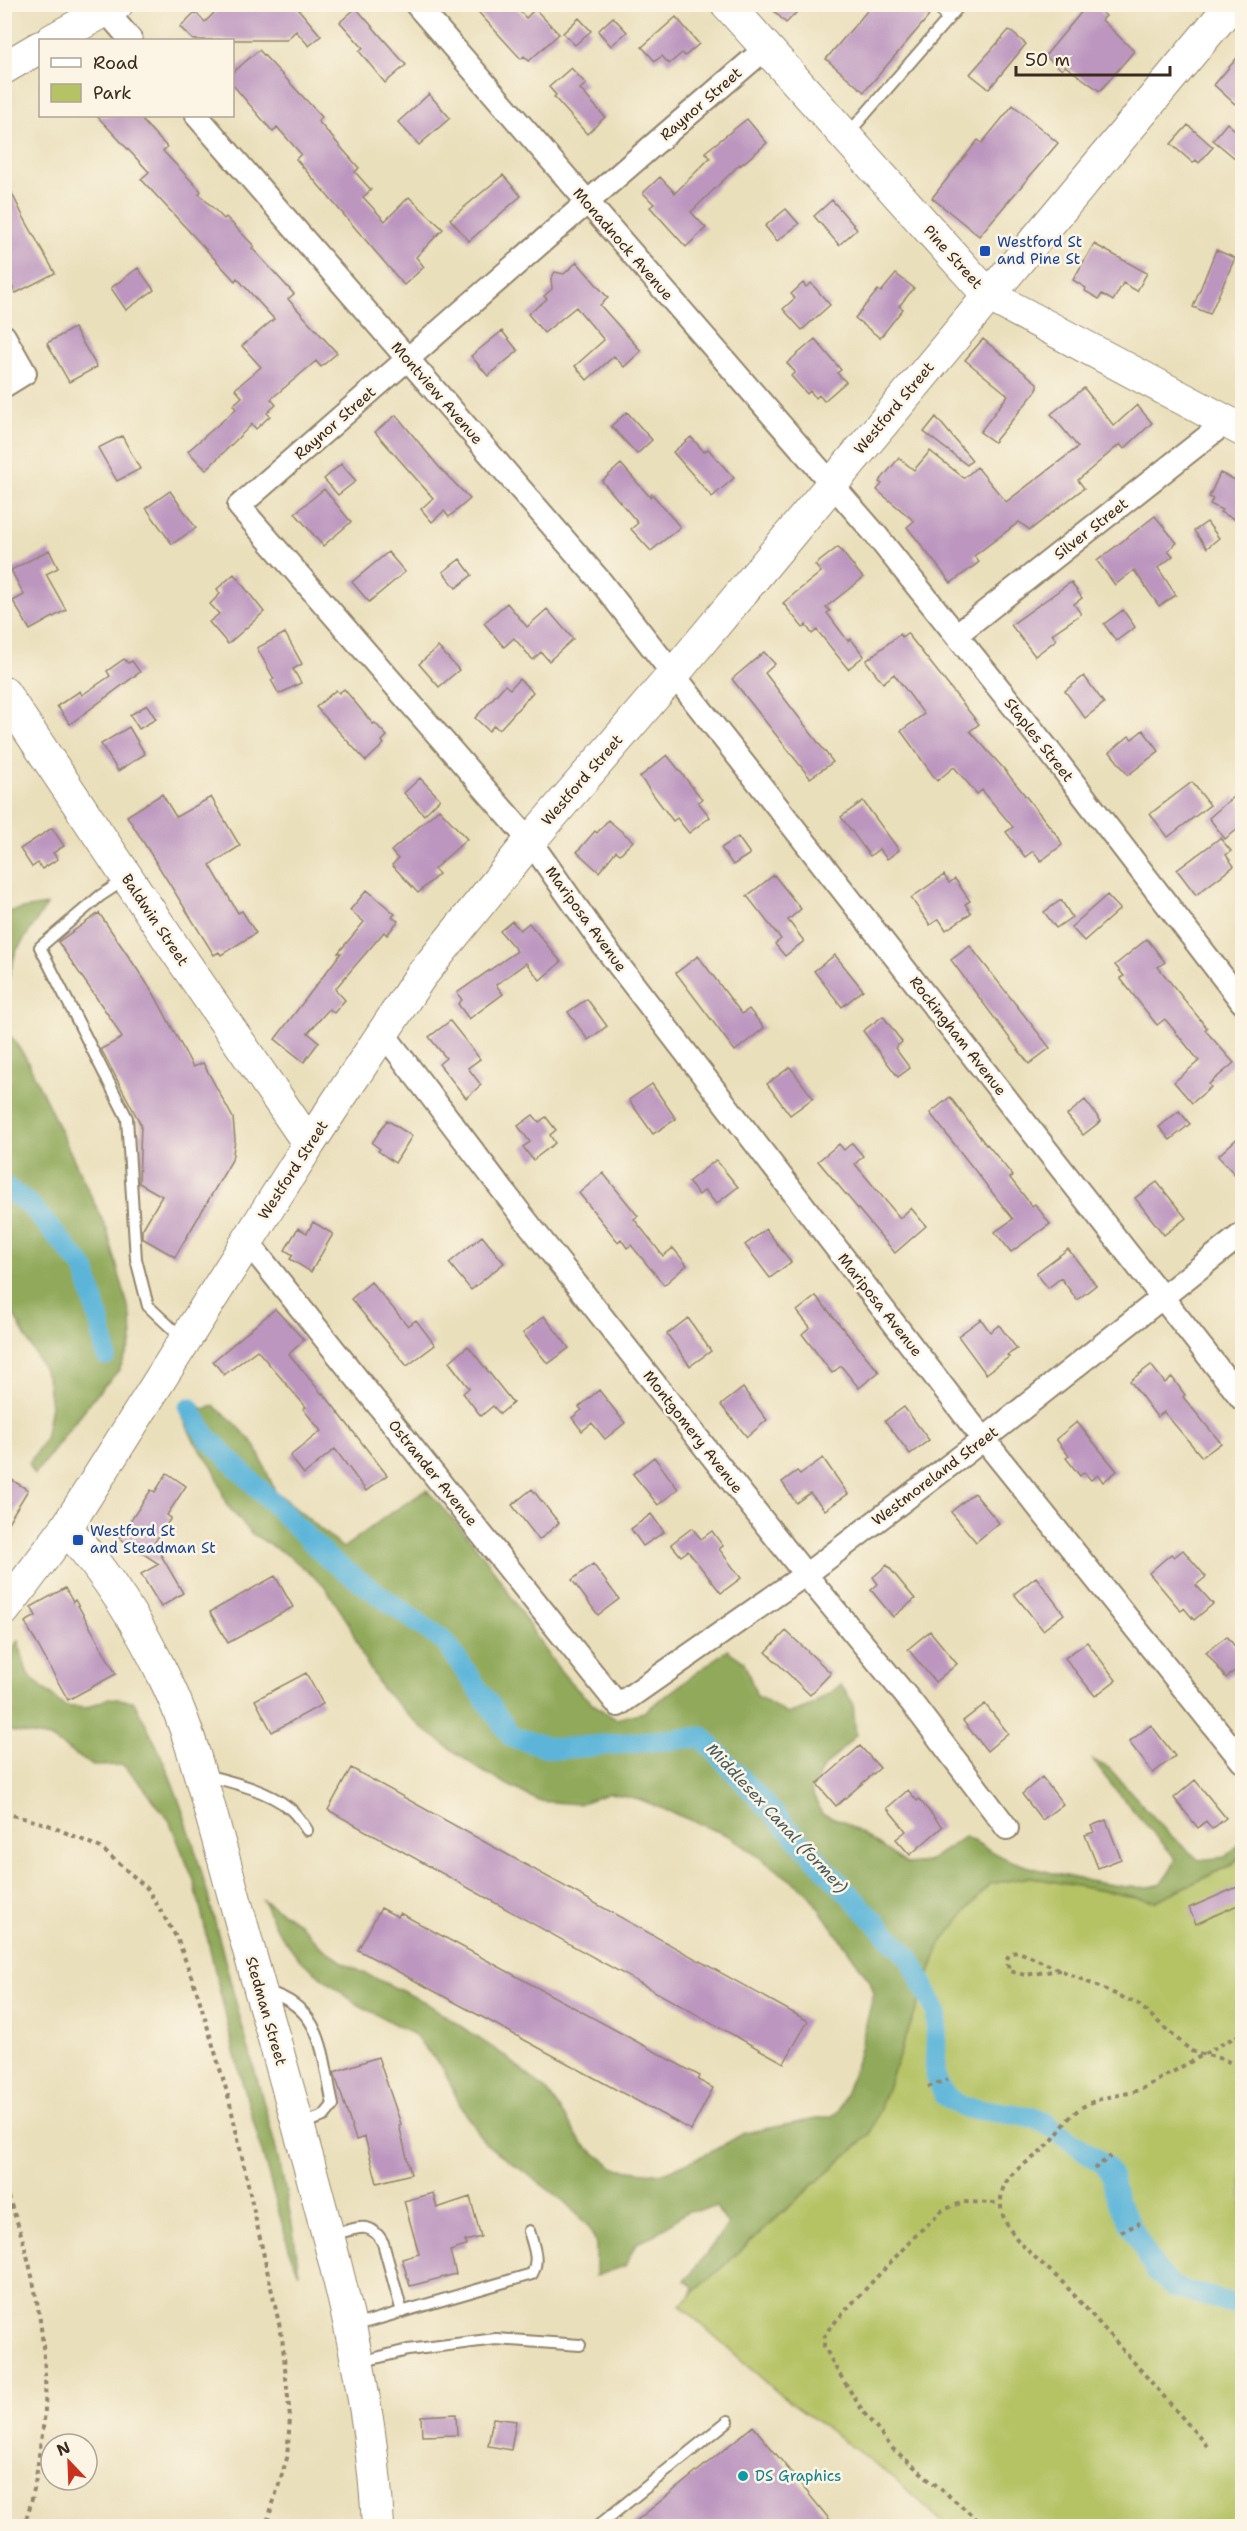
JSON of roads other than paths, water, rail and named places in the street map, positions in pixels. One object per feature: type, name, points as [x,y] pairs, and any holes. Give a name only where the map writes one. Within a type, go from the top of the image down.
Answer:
[{"type":"main road","name":"Pine Street","points":[[727,4],[988,295],[1234,426]]},
{"type":"main road","name":"Westford Street","points":[[4,1610],[66,1528],[309,1144],[420,977],[530,841],[674,673],[1232,4]]},
{"type":"main road","points":[[54,39],[107,7]]},
{"type":"main road","points":[[4,68],[39,48]]},
{"type":"main road","name":"Baldwin Street","points":[[4,693],[309,1144]]},
{"type":"main road","name":"Stedman Street","points":[[66,1528],[94,1559],[129,1611],[168,1685],[199,1773],[298,2125],[350,2327],[365,2402],[378,2526]]},
{"type":"street","name":"Monadnock Avenue","points":[[416,4],[831,484]]},
{"type":"street","points":[[107,7],[130,39]]},
{"type":"street","name":"Raynor Street","points":[[530,841],[238,506],[408,360],[586,201],[765,49]]},
{"type":"street","name":"Montview Avenue","points":[[198,117],[602,582],[674,673]]},
{"type":"street","points":[[4,336],[26,374],[4,386]]},
{"type":"street","name":"Silver Street","points":[[956,635],[1234,426]]},
{"type":"street","name":"Staples Street","points":[[831,484],[956,635],[1242,1002]]},
{"type":"street","name":"Rockingham Avenue","points":[[674,673],[1242,1399]]},
{"type":"street","name":"Mariposa Avenue","points":[[530,841],[603,945],[984,1439],[1242,1761]]},
{"type":"street","name":"Montgomery Avenue","points":[[383,1033],[520,1213],[805,1574],[912,1703],[1007,1828]]},
{"type":"street","name":"Westmoreland Street","points":[[618,1705],[805,1574],[984,1439],[1242,1234]]},
{"type":"street","name":"Ostrander Avenue","points":[[248,1242],[618,1705]]},
{"type":"lane","points":[[939,4],[947,21]]},
{"type":"lane","points":[[845,137],[961,4]]},
{"type":"lane","points":[[127,878],[100,896],[40,947],[127,1118],[136,1260],[148,1306],[185,1341]]},
{"type":"lane","points":[[199,1773],[228,1780],[278,1801],[291,1809],[308,1830]]},
{"type":"lane","points":[[261,1991],[293,2002],[307,2014],[318,2039],[333,2105],[324,2116],[298,2125]]},
{"type":"lane","points":[[328,2236],[364,2228],[370,2228],[378,2234],[383,2243],[402,2312]]},
{"type":"lane","points":[[350,2327],[532,2274],[536,2267],[536,2258],[529,2231]]},
{"type":"lane","points":[[357,2363],[408,2350],[496,2339],[580,2345]]},
{"type":"lane","points":[[598,2526],[728,2421]]},
{"type":"waterway","name":"Middlesex Canal (former)","points":[[4,1186],[31,1206],[85,1269],[106,1355]]},
{"type":"waterway","name":"Middlesex Canal (former)","points":[[189,1408],[206,1436],[329,1559],[445,1642],[512,1737],[556,1749],[702,1737],[911,1960],[937,2013],[935,2076],[945,2096],[962,2107],[1032,2117],[1045,2123],[1105,2165],[1111,2175],[1117,2200],[1155,2270],[1173,2287],[1242,2306]]},
{"type":"place","name":"Westford St and Pine St","points":[[985,251]]},
{"type":"place","name":"Westford St and Steadman St","points":[[78,1540]]},
{"type":"place","name":"DS Graphics","points":[[743,2476]]}]
